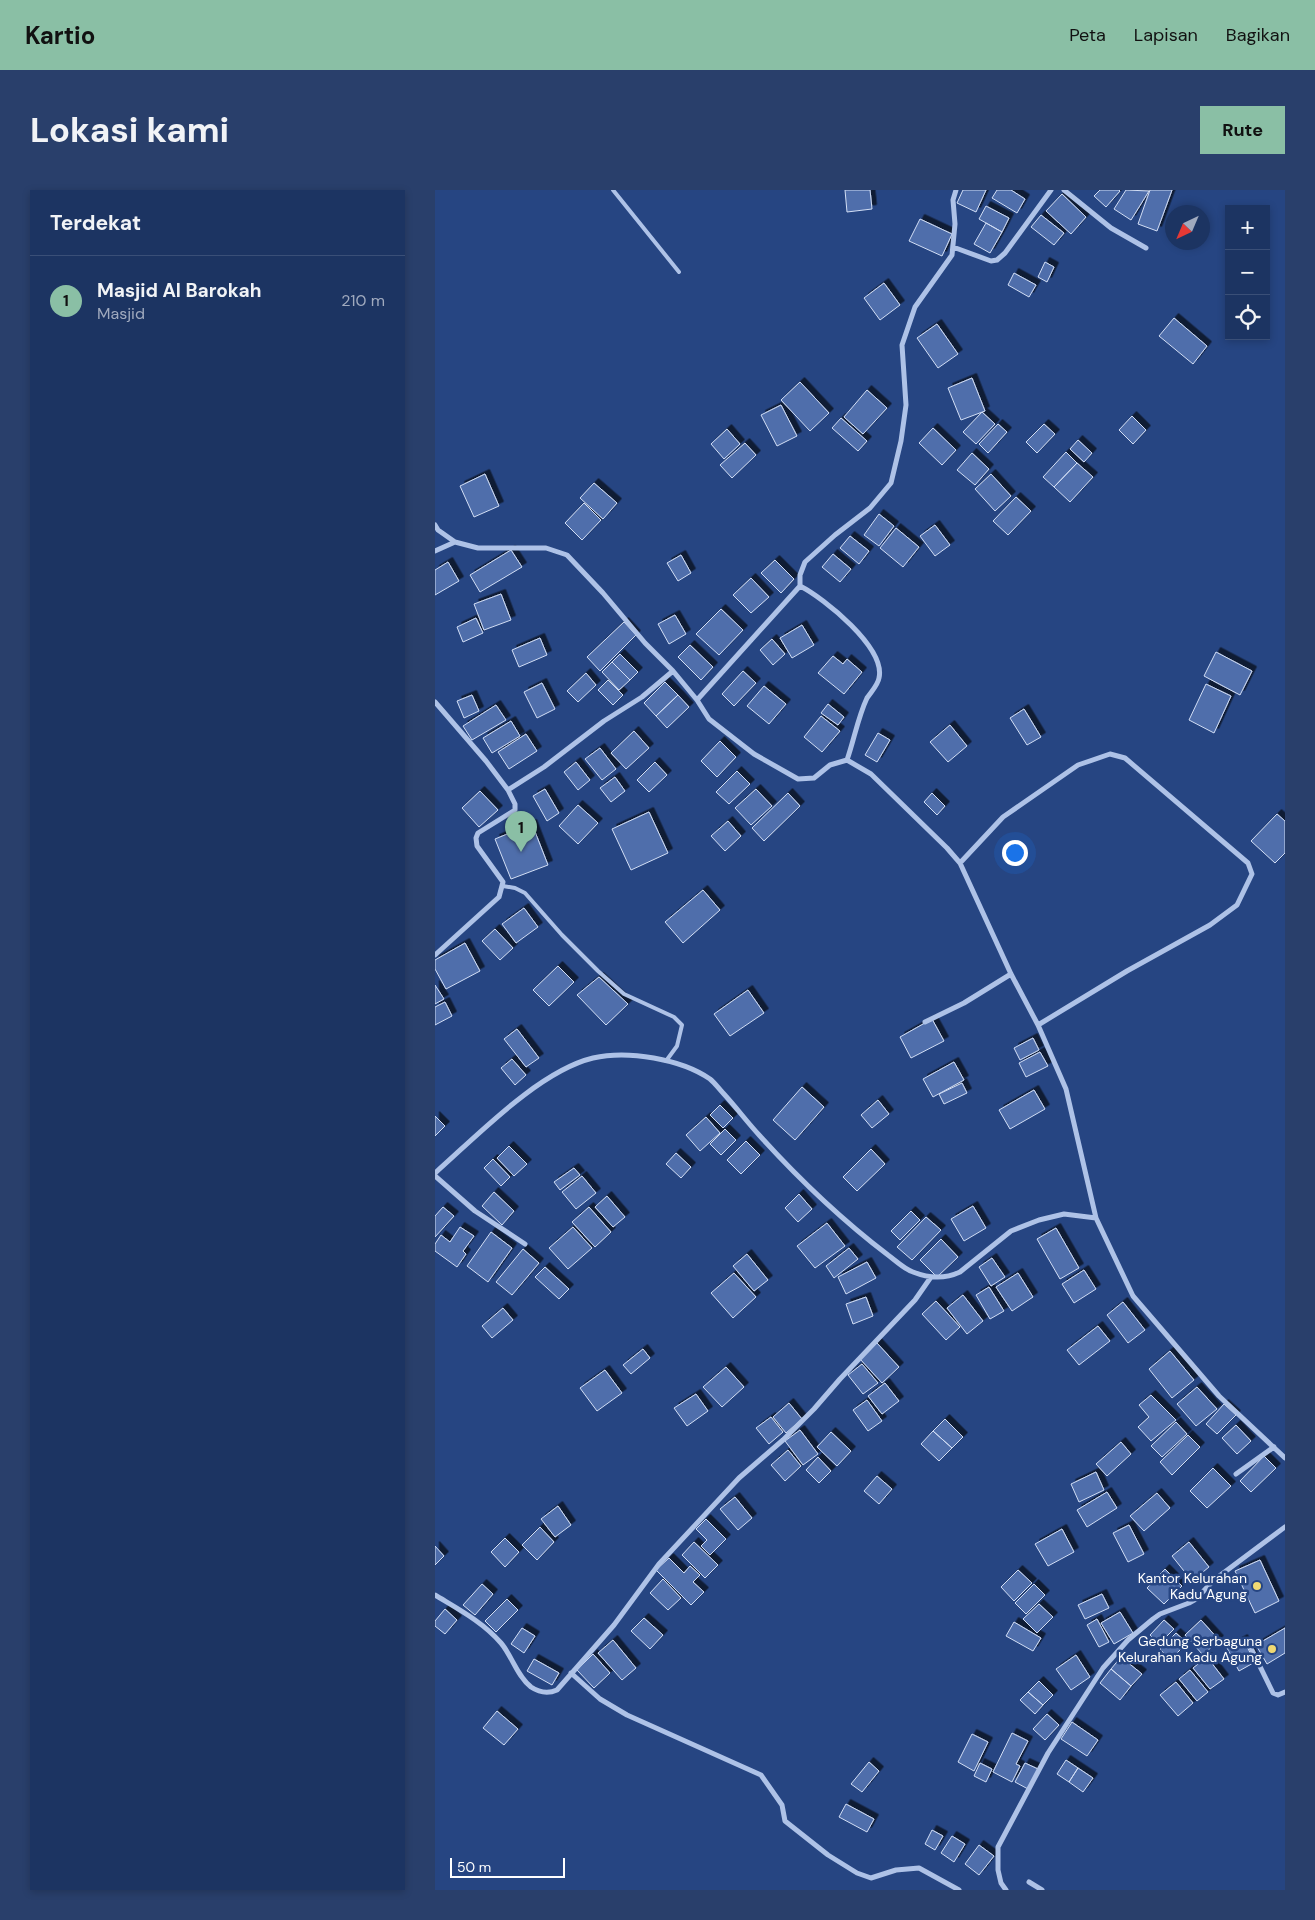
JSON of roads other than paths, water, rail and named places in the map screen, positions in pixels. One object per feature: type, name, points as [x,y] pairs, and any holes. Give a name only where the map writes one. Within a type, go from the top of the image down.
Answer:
[{"type":"street","points":[[697,700],[800,586],[800,575],[805,562],[869,508],[891,483],[901,441],[906,405],[902,345],[915,307],[952,255],[955,224],[953,200],[956,190]]},
{"type":"street","points":[[953,247],[991,261],[997,260],[1005,253],[1051,190]]},
{"type":"street","points":[[1064,190],[1100,220],[1146,248]]},
{"type":"street","points":[[435,524],[438,530],[455,542],[478,548],[546,548],[567,555],[603,593],[645,643],[673,671],[697,700],[709,719],[754,754],[798,779],[813,778],[830,765],[847,760],[871,774],[947,848],[960,863],[1011,974],[1038,1025],[1066,1089],[1097,1218],[1133,1296],[1219,1396],[1284,1455]]},
{"type":"street","points":[[435,551],[455,542]]},
{"type":"street","points":[[800,586],[812,592],[860,633],[877,657],[879,678],[867,699],[847,760]]},
{"type":"street","points":[[508,790],[544,767],[625,706],[642,697],[673,671]]},
{"type":"street","points":[[435,702],[486,761],[508,790],[515,804],[515,810],[478,833],[476,838],[477,846],[503,882],[499,896],[435,955]]},
{"type":"street","points":[[960,863],[1003,817],[1078,765],[1109,754],[1125,758],[1248,863],[1252,874],[1237,905],[1210,925],[1127,971],[1038,1025]]},
{"type":"street","points":[[925,1022],[964,1003],[1011,974]]},
{"type":"street","points":[[525,1244],[475,1211],[435,1174],[531,1089],[562,1070],[593,1058],[618,1054],[679,1064],[711,1079],[761,1136],[809,1186],[865,1236],[911,1272],[931,1277],[951,1276],[960,1272],[1011,1231],[1039,1220],[1064,1214],[1097,1218]]},
{"type":"street","points":[[435,1595],[471,1617],[501,1643],[521,1676],[531,1687],[539,1692],[549,1693],[557,1690],[614,1625],[659,1564],[739,1478],[783,1440],[814,1409],[839,1379],[915,1300],[931,1277]]},
{"type":"street","points":[[1236,1474],[1274,1447]]},
{"type":"street","points":[[1006,1890],[1001,1883],[998,1847],[1048,1753],[1103,1668],[1128,1640],[1153,1619],[1160,1614],[1189,1604],[1214,1580],[1285,1527]]},
{"type":"street","points":[[1249,1642],[1273,1693],[1279,1696],[1285,1692]]},
{"type":"street","points":[[571,1673],[600,1699],[627,1715],[761,1775],[782,1805],[785,1821],[828,1855],[857,1873],[871,1878],[897,1870],[919,1868],[959,1890]]},
{"type":"street","points":[[1029,1882],[1042,1890]]},
{"type":"lane","points":[[613,190],[679,272]]},
{"type":"lane","points":[[503,886],[515,888],[525,893],[562,935],[624,994],[674,1017],[682,1025],[677,1046],[666,1061]]},
{"type":"place","name":"Masjid Al Barokah","points":[[521,852]]},
{"type":"place","name":"Kantor Kelurahan Kadu Agung","points":[[1257,1586]]},
{"type":"place","name":"Gedung Serbaguna Kelurahan Kadu Agung","points":[[1272,1649]]}]
